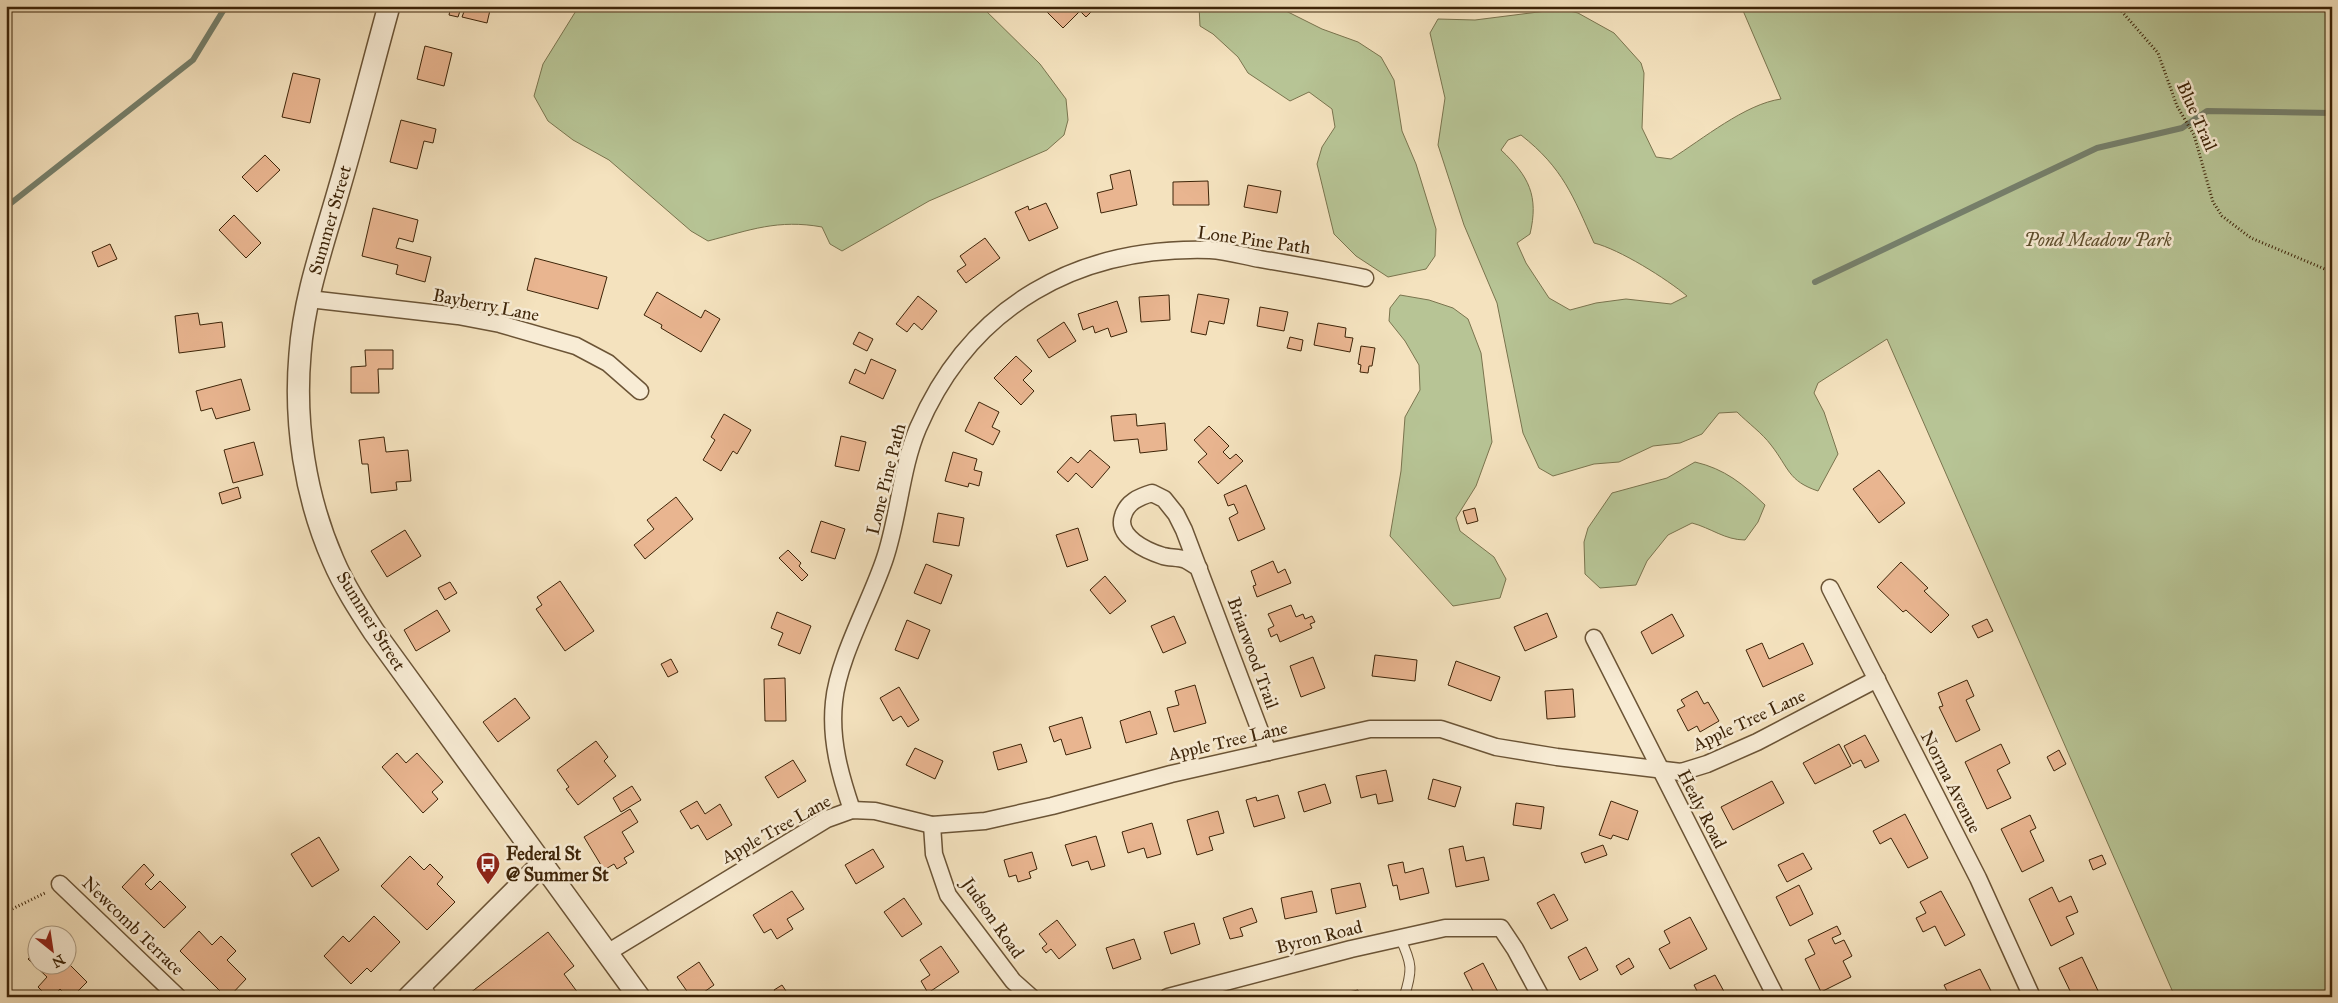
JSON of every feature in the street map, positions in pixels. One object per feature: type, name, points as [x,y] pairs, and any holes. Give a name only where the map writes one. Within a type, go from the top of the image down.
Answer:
[{"type":"street","name":"Summer Street","points":[[389,6],[309,299],[300,352],[298,399],[302,445],[310,489],[320,528],[333,561],[352,597],[374,632],[639,997]]},
{"type":"street","name":"Lone Pine Path","points":[[852,810],[837,761],[833,732],[834,700],[843,665],[877,584],[895,530],[902,487],[917,431],[933,396],[954,363],[978,335],[1004,310],[1034,290],[1075,272],[1132,255],[1166,250],[1213,250],[1365,278]]},
{"type":"street","name":"Bayberry Lane","points":[[309,299],[458,316],[500,324],[576,346],[608,363],[640,391]]},
{"type":"street","name":"Briarwood Trail","points":[[1199,568],[1184,559],[1164,556],[1137,544],[1127,534],[1122,524],[1122,517],[1127,507],[1139,497],[1152,494],[1164,499],[1176,514],[1199,568],[1268,752]]},
{"type":"street","name":"Norma Avenue","points":[[1830,588],[1978,878],[2032,997]]},
{"type":"street","name":"Healy Road","points":[[1594,638],[1658,768],[1776,997]]},
{"type":"street","name":"Apple Tree Lane","points":[[607,953],[827,819],[852,810],[875,811],[932,825],[985,821],[1370,729],[1441,730],[1496,747],[1557,757],[1680,772],[1707,764],[1757,742],[1877,679]]},
{"type":"street","name":"Judson Road","points":[[932,825],[934,854],[948,895],[1013,980],[1032,997]]},
{"type":"street","points":[[422,992],[543,863]]},
{"type":"street","name":"Newcomb Terrace","points":[[60,884],[178,997]]},
{"type":"street","name":"Byron Road","points":[[1168,997],[1400,938],[1445,928],[1482,927],[1501,928],[1516,949],[1541,997]]},
{"type":"lane","points":[[1400,938],[1410,959],[1411,968],[1411,976],[1404,997]]},
{"type":"path","name":"Blue Trail","points":[[2117,6],[2158,53],[2168,84],[2184,119],[2194,135],[2213,202],[2222,216],[2251,238],[2332,272]]},
{"type":"path","points":[[6,912],[60,884]]},
{"type":"green space","points":[[579,6],[981,6],[1040,64],[1066,99],[1068,120],[1064,135],[1047,150],[929,201],[842,251],[830,244],[822,227],[806,225],[792,224],[764,227],[708,241],[691,231],[609,160],[573,140],[548,121],[534,96],[543,64]]},
{"type":"green space","points":[[1199,6],[1283,6],[1286,11],[1322,29],[1358,42],[1381,57],[1394,80],[1402,131],[1416,164],[1436,229],[1435,256],[1426,269],[1388,277],[1356,256],[1334,234],[1317,164],[1322,147],[1335,127],[1332,109],[1309,92],[1290,101],[1248,73],[1238,57],[1213,34],[1200,26]]},
{"type":"green space","name":"Pond Meadow Park","points":[[1741,6],[2332,6],[2332,997],[2175,997],[1887,339],[1818,383],[1814,393],[1824,412],[1838,454],[1818,491],[1795,478],[1767,441],[1737,412],[1719,413],[1702,434],[1680,443],[1653,446],[1619,462],[1594,464],[1553,476],[1539,468],[1523,433],[1497,303],[1464,225],[1438,145],[1445,98],[1430,33],[1438,19],[1475,20],[1562,9],[1578,13],[1614,33],[1641,63],[1644,73],[1642,128],[1656,157],[1671,159],[1739,115],[1767,102],[1781,99]],"holes":[[[1521,135],[1557,171],[1573,197],[1594,243],[1616,251],[1642,265],[1668,281],[1687,296],[1671,304],[1626,299],[1596,303],[1570,310],[1549,298],[1526,263],[1517,243],[1530,234],[1533,208],[1529,188],[1519,169],[1501,150],[1508,140]]]},
{"type":"green space","points":[[1400,295],[1429,300],[1453,308],[1468,319],[1481,353],[1492,442],[1476,486],[1456,518],[1460,531],[1494,557],[1506,579],[1500,598],[1453,606],[1390,536],[1401,471],[1405,417],[1420,390],[1419,365],[1405,341],[1389,321],[1390,308]]},
{"type":"green space","points":[[1695,462],[1725,473],[1749,490],[1765,505],[1758,522],[1745,540],[1724,536],[1692,523],[1668,535],[1647,561],[1636,585],[1600,588],[1585,574],[1584,542],[1588,528],[1612,493],[1667,478]]},
{"type":"building","points":[[451,6],[491,6],[487,23],[462,17],[465,9],[461,8],[458,17],[449,15]]},
{"type":"building","points":[[1051,6],[1097,6],[1086,17],[1080,11],[1063,28],[1046,11]]},
{"type":"building","points":[[425,46],[452,53],[444,86],[417,79]]},
{"type":"building","points":[[293,73],[320,79],[310,123],[282,117]]},
{"type":"building","points":[[401,120],[436,129],[433,143],[424,141],[417,169],[390,162]]},
{"type":"building","points":[[265,155],[280,170],[257,192],[242,177]]},
{"type":"building","points":[[1130,170],[1137,205],[1101,213],[1097,193],[1113,189],[1110,175]]},
{"type":"building","points":[[1208,181],[1209,205],[1173,205],[1173,182]]},
{"type":"building","points":[[1248,185],[1281,191],[1277,213],[1244,207]]},
{"type":"building","points":[[1046,203],[1058,228],[1029,241],[1015,212],[1028,206],[1029,210]]},
{"type":"building","points":[[373,208],[418,220],[413,242],[399,238],[396,248],[431,257],[425,282],[396,274],[398,265],[362,256]]},
{"type":"building","points":[[234,215],[261,243],[246,258],[219,230]]},
{"type":"building","points":[[985,238],[1000,258],[966,283],[957,271],[966,265],[960,256]]},
{"type":"building","points":[[110,244],[117,259],[98,267],[92,252]]},
{"type":"building","points":[[535,258],[607,277],[598,309],[527,290]]},
{"type":"building","points":[[657,292],[701,318],[705,310],[720,319],[701,352],[661,328],[662,325],[644,315]]},
{"type":"building","points":[[1198,294],[1229,299],[1224,324],[1209,321],[1206,335],[1191,332]]},
{"type":"building","points":[[1169,295],[1170,320],[1141,322],[1139,297]]},
{"type":"building","points":[[918,296],[937,311],[922,330],[914,323],[907,332],[896,324]]},
{"type":"building","points":[[1117,301],[1127,332],[1111,337],[1108,328],[1095,333],[1093,326],[1083,330],[1078,314]]},
{"type":"building","points":[[1260,307],[1288,312],[1284,331],[1257,326]]},
{"type":"building","points":[[198,313],[200,325],[222,322],[225,347],[179,353],[175,316]]},
{"type":"building","points":[[1064,322],[1076,341],[1049,358],[1037,340]]},
{"type":"building","points":[[1318,323],[1346,328],[1345,337],[1353,338],[1350,352],[1314,345]]},
{"type":"building","points":[[859,332],[873,339],[867,351],[853,344]]},
{"type":"building","points":[[1290,337],[1303,340],[1301,351],[1287,348]]},
{"type":"building","points":[[1361,346],[1375,348],[1372,366],[1369,366],[1368,373],[1360,372],[1361,365],[1358,364]]},
{"type":"building","points":[[365,350],[393,350],[393,369],[378,369],[379,393],[351,393],[351,367],[366,366]]},
{"type":"building","points":[[1016,356],[1032,371],[1023,380],[1034,391],[1021,405],[994,378]]},
{"type":"building","points":[[871,359],[896,370],[883,399],[849,383],[855,369],[865,374]]},
{"type":"building","points":[[241,379],[250,410],[216,419],[212,408],[201,411],[196,391]]},
{"type":"building","points":[[979,402],[999,412],[992,427],[1000,431],[993,445],[965,431]]},
{"type":"building","points":[[724,414],[751,430],[737,454],[733,451],[721,471],[703,460],[715,440],[711,437]]},
{"type":"building","points":[[1136,414],[1137,426],[1165,423],[1167,450],[1140,453],[1138,439],[1114,441],[1111,416]]},
{"type":"building","points":[[1209,426],[1229,446],[1223,452],[1230,459],[1236,454],[1243,461],[1218,484],[1198,462],[1207,454],[1194,440]]},
{"type":"building","points":[[841,436],[866,442],[859,471],[835,466]]},
{"type":"building","points":[[384,437],[386,452],[408,450],[411,481],[396,482],[397,490],[371,493],[368,464],[362,464],[359,440]]},
{"type":"building","points":[[254,442],[263,475],[233,483],[224,450]]},
{"type":"building","points":[[1090,450],[1110,467],[1092,488],[1076,473],[1068,482],[1057,472],[1071,457],[1078,463]]},
{"type":"building","points":[[953,452],[977,459],[974,470],[982,472],[979,486],[969,483],[968,487],[945,481]]},
{"type":"building","points":[[1879,470],[1905,503],[1879,523],[1853,489]]},
{"type":"building","points":[[1246,485],[1265,529],[1238,541],[1229,518],[1238,513],[1234,504],[1228,506],[1224,495]]},
{"type":"building","points":[[238,487],[241,498],[222,504],[219,493]]},
{"type":"building","points":[[676,497],[693,519],[645,559],[634,545],[654,529],[647,520]]},
{"type":"building","points":[[1475,508],[1478,521],[1467,524],[1463,511]]},
{"type":"building","points":[[938,513],[964,518],[959,546],[933,542]]},
{"type":"building","points":[[821,521],[845,529],[835,559],[811,552]]},
{"type":"building","points":[[1078,528],[1088,560],[1067,567],[1056,535]]},
{"type":"building","points":[[405,530],[421,556],[387,577],[371,551]]},
{"type":"building","points":[[788,550],[801,563],[799,566],[808,575],[802,581],[779,558]]},
{"type":"building","points":[[1273,561],[1278,573],[1285,569],[1291,583],[1257,597],[1253,586],[1256,585],[1251,571]]},
{"type":"building","points":[[1901,562],[1928,588],[1924,591],[1949,615],[1931,633],[1906,610],[1903,612],[1877,587]]},
{"type":"building","points":[[926,564],[952,575],[941,604],[914,593]]},
{"type":"building","points":[[1105,576],[1126,601],[1110,614],[1090,590]]},
{"type":"building","points":[[560,581],[594,631],[565,651],[536,609],[542,605],[537,597]]},
{"type":"building","points":[[450,582],[457,593],[445,600],[438,588]]},
{"type":"building","points":[[1291,605],[1296,617],[1303,614],[1305,619],[1312,616],[1315,622],[1310,624],[1312,628],[1280,642],[1277,634],[1271,637],[1268,629],[1274,626],[1268,614]]},
{"type":"building","points":[[437,610],[450,631],[416,651],[404,630]]},
{"type":"building","points":[[777,612],[811,626],[800,654],[778,645],[783,633],[771,628]]},
{"type":"building","points":[[1547,613],[1557,637],[1525,651],[1514,627]]},
{"type":"building","points":[[1672,614],[1684,636],[1652,654],[1641,632]]},
{"type":"building","points":[[1174,616],[1186,643],[1163,653],[1151,626]]},
{"type":"building","points":[[1987,619],[1993,631],[1978,638],[1972,626]]},
{"type":"building","points":[[907,620],[930,630],[918,659],[895,650]]},
{"type":"building","points":[[1762,643],[1769,659],[1803,643],[1813,664],[1763,687],[1746,650]]},
{"type":"building","points":[[1375,655],[1417,660],[1415,681],[1372,676]]},
{"type":"building","points":[[1313,657],[1325,688],[1301,697],[1290,666]]},
{"type":"building","points":[[671,659],[678,672],[668,677],[661,664]]},
{"type":"building","points":[[1456,661],[1500,677],[1491,701],[1448,685]]},
{"type":"building","points":[[785,678],[786,721],[765,721],[764,679]]},
{"type":"building","points":[[1967,680],[1974,696],[1966,700],[1980,730],[1956,742],[1939,707],[1943,706],[1938,693]]},
{"type":"building","points":[[1195,685],[1206,723],[1174,732],[1167,708],[1179,705],[1175,691]]},
{"type":"building","points":[[899,687],[919,720],[908,727],[901,716],[893,721],[880,698]]},
{"type":"building","points":[[1573,689],[1575,717],[1547,719],[1545,691]]},
{"type":"building","points":[[1697,691],[1704,704],[1708,702],[1719,721],[1700,732],[1697,726],[1688,731],[1677,710],[1685,706],[1681,700]]},
{"type":"building","points":[[515,698],[530,718],[498,742],[483,722]]},
{"type":"building","points":[[1150,711],[1157,734],[1126,743],[1120,721]]},
{"type":"building","points":[[1082,717],[1091,748],[1066,755],[1061,739],[1054,742],[1049,727]]},
{"type":"building","points":[[1865,735],[1879,761],[1865,768],[1861,760],[1853,764],[1844,746]]},
{"type":"building","points":[[596,741],[608,757],[604,761],[616,776],[578,805],[566,789],[569,787],[557,770]]},
{"type":"building","points":[[1021,744],[1027,762],[998,770],[993,752]]},
{"type":"building","points":[[1839,744],[1851,766],[1815,784],[1803,763]]},
{"type":"building","points":[[2001,744],[2010,763],[1997,770],[2011,798],[1987,809],[1965,762]]},
{"type":"building","points":[[915,748],[943,761],[935,779],[906,765]]},
{"type":"building","points":[[2059,750],[2066,764],[2054,771],[2047,757]]},
{"type":"building","points":[[397,753],[406,763],[417,753],[443,782],[432,792],[438,799],[423,813],[382,767]]},
{"type":"building","points":[[793,760],[806,781],[778,798],[765,777]]},
{"type":"building","points":[[1386,770],[1393,801],[1378,804],[1376,794],[1361,798],[1356,776]]},
{"type":"building","points":[[1433,779],[1461,787],[1455,807],[1428,799]]},
{"type":"building","points":[[1772,781],[1784,803],[1733,830],[1721,807]]},
{"type":"building","points":[[1325,784],[1331,803],[1304,812],[1298,792]]},
{"type":"building","points":[[632,786],[641,800],[621,812],[613,798]]},
{"type":"building","points":[[1278,795],[1285,818],[1254,827],[1246,800],[1256,797],[1257,801]]},
{"type":"building","points":[[697,801],[705,814],[720,804],[732,825],[707,840],[698,825],[691,829],[680,811]]},
{"type":"building","points":[[1611,801],[1638,811],[1628,840],[1613,835],[1611,839],[1599,835]]},
{"type":"building","points":[[1516,803],[1544,807],[1541,829],[1513,825]]},
{"type":"building","points":[[630,809],[638,822],[622,832],[634,852],[624,858],[627,863],[617,869],[614,864],[604,870],[584,837]]},
{"type":"building","points":[[1218,811],[1224,833],[1209,837],[1213,850],[1197,855],[1187,820]]},
{"type":"building","points":[[1905,814],[1928,858],[1908,868],[1891,838],[1880,844],[1873,831]]},
{"type":"building","points":[[2030,815],[2036,828],[2030,831],[2044,861],[2022,872],[2001,829]]},
{"type":"building","points":[[1152,823],[1161,854],[1147,858],[1144,848],[1128,853],[1122,832]]},
{"type":"building","points":[[1096,836],[1105,866],[1091,870],[1088,861],[1072,866],[1065,845]]},
{"type":"building","points":[[319,837],[339,870],[312,887],[291,854]]},
{"type":"building","points":[[1603,845],[1607,855],[1585,863],[1581,853]]},
{"type":"building","points":[[1463,846],[1466,861],[1484,857],[1489,880],[1456,887],[1449,849]]},
{"type":"building","points":[[873,849],[884,867],[856,884],[845,865]]},
{"type":"building","points":[[1032,852],[1037,869],[1029,872],[1031,878],[1018,882],[1016,875],[1009,877],[1004,860]]},
{"type":"building","points":[[1803,853],[1812,869],[1787,882],[1778,865]]},
{"type":"building","points":[[2102,855],[2106,864],[2093,870],[2089,860]]},
{"type":"building","points":[[410,856],[424,870],[430,864],[443,877],[437,884],[455,902],[427,930],[381,886]]},
{"type":"building","points":[[1403,862],[1405,873],[1423,868],[1429,893],[1400,900],[1397,885],[1393,886],[1388,865]]},
{"type":"building","points":[[144,864],[154,875],[145,884],[151,890],[160,881],[186,907],[164,928],[122,887]]},
{"type":"building","points":[[1360,883],[1366,907],[1336,914],[1331,889]]},
{"type":"building","points":[[1799,885],[1813,914],[1790,926],[1776,897]]},
{"type":"building","points":[[2052,887],[2059,902],[2071,896],[2078,912],[2066,917],[2074,934],[2051,946],[2029,899]]},
{"type":"building","points":[[792,891],[804,909],[787,919],[793,929],[777,939],[771,929],[764,933],[753,915]]},
{"type":"building","points":[[1312,891],[1317,912],[1285,919],[1281,898]]},
{"type":"building","points":[[1941,891],[1965,935],[1945,946],[1935,926],[1923,932],[1916,918],[1926,913],[1920,902]]},
{"type":"building","points":[[1554,894],[1568,920],[1551,929],[1537,903]]},
{"type":"building","points":[[904,898],[922,924],[902,937],[884,912]]},
{"type":"building","points":[[1252,908],[1257,922],[1240,928],[1243,936],[1230,939],[1223,918]]},
{"type":"building","points":[[374,916],[400,942],[371,972],[367,968],[351,984],[324,956],[343,936],[349,942]]},
{"type":"building","points":[[1690,917],[1707,949],[1670,969],[1659,949],[1670,943],[1664,931]]},
{"type":"building","points":[[1057,920],[1076,945],[1059,959],[1051,949],[1046,953],[1042,948],[1047,944],[1039,934]]},
{"type":"building","points":[[1194,923],[1200,944],[1171,954],[1164,932]]},
{"type":"building","points":[[1837,926],[1841,934],[1832,938],[1835,944],[1844,940],[1852,956],[1843,961],[1851,977],[1821,992],[1805,959],[1815,954],[1808,940]]},
{"type":"building","points":[[199,931],[212,945],[221,936],[236,951],[227,960],[246,979],[229,997],[226,997],[180,951]]},
{"type":"building","points":[[548,932],[574,966],[564,974],[581,997],[465,997]]},
{"type":"building","points":[[1134,939],[1141,959],[1113,969],[1106,948]]},
{"type":"building","points":[[941,946],[959,972],[928,993],[921,981],[930,975],[920,960]]},
{"type":"building","points":[[1586,947],[1598,970],[1580,980],[1568,957]]},
{"type":"building","points":[[2082,957],[2101,997],[2073,997],[2059,968]]},
{"type":"building","points":[[1629,958],[1634,967],[1621,975],[1616,966]]},
{"type":"building","points":[[699,962],[714,985],[697,997],[691,997],[677,977]]},
{"type":"building","points":[[1483,963],[1499,994],[1493,997],[1476,997],[1464,973]]},
{"type":"building","points":[[1980,969],[1994,997],[1963,997],[1962,995],[1950,997],[1944,985]]},
{"type":"building","points":[[78,973],[87,982],[72,997],[68,997],[60,989],[53,997],[48,997],[38,987],[47,977],[78,976]]},
{"type":"building","points":[[1715,975],[1727,997],[1700,997],[1694,985]]},
{"type":"building","points":[[782,985],[790,997],[779,997],[774,990]]},
{"type":"building","points":[[1358,990],[1359,997],[1329,997],[1329,996]]},
{"type":"waterway","points":[[6,207],[193,60],[226,6]]},
{"type":"waterway","points":[[1815,282],[2097,148],[2182,128],[2207,111],[2332,113]]},
{"type":"place","name":"Federal St @ Summer St","points":[[488,885]]}]
